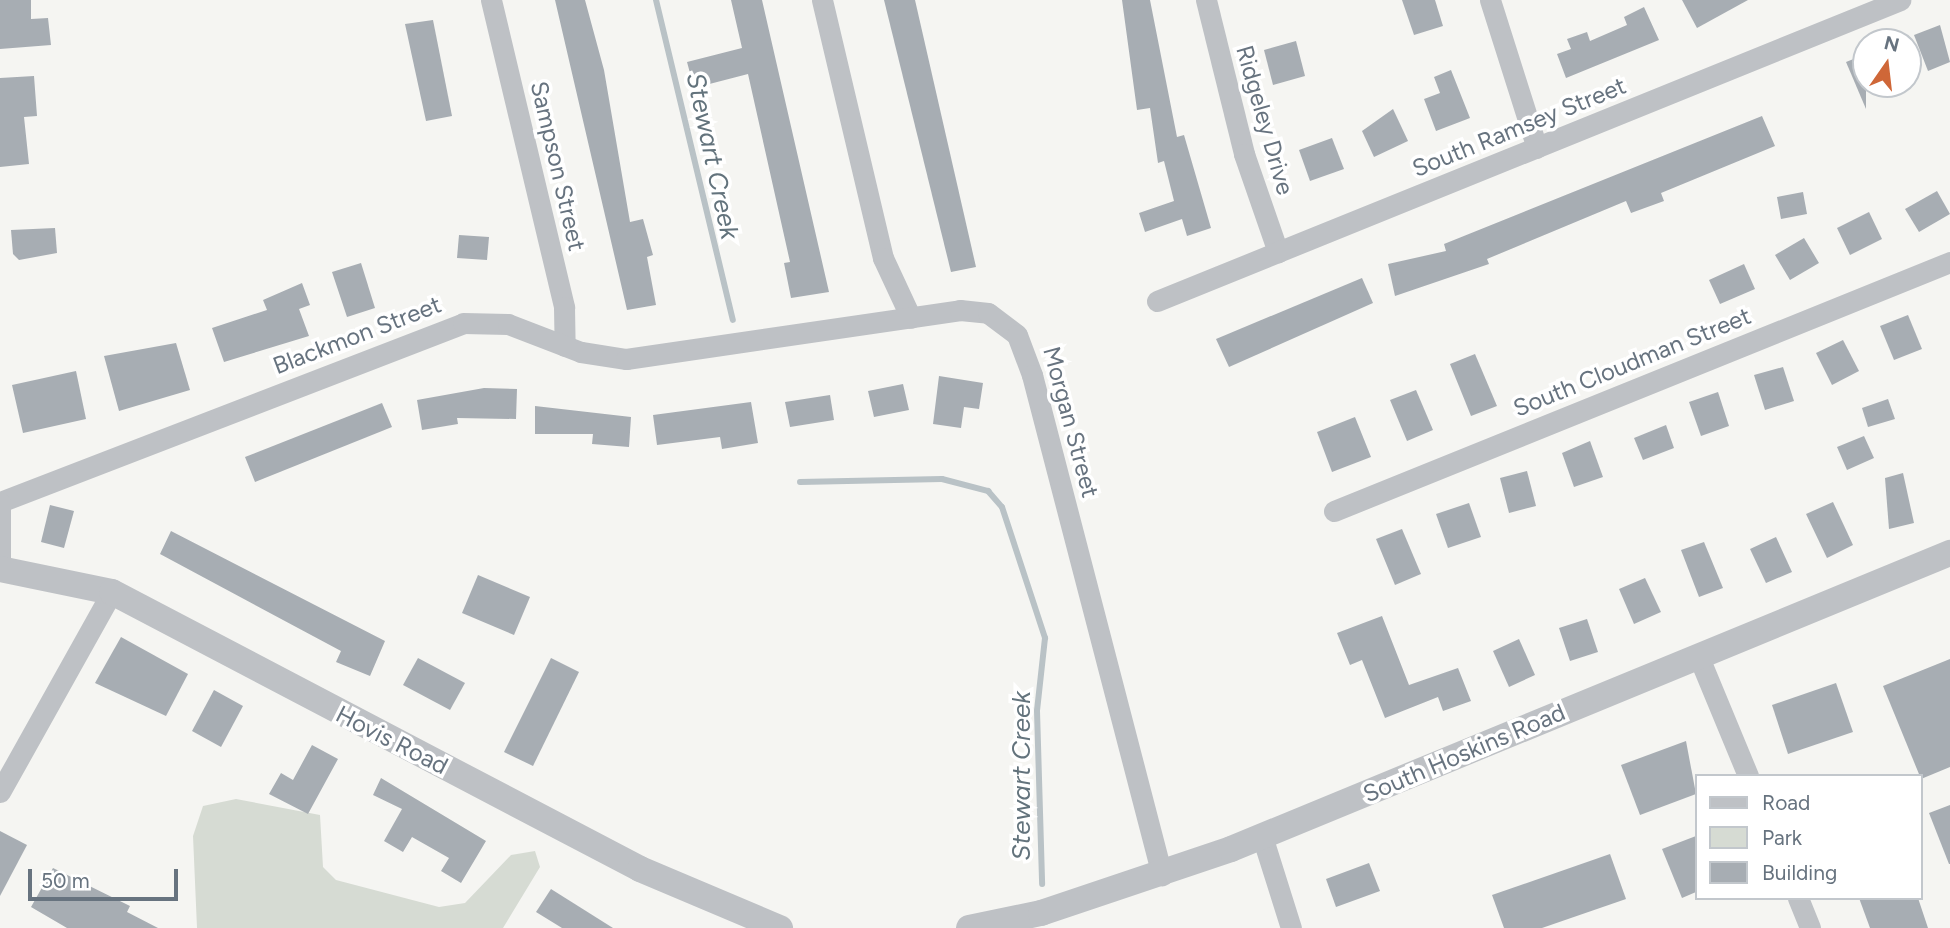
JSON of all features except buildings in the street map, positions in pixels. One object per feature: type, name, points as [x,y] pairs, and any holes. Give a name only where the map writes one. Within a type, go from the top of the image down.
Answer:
[{"type":"street","name":"Sampson Street","points":[[491,0],[564,307],[565,346]]},
{"type":"street","points":[[822,0],[883,258],[911,318]]},
{"type":"street","name":"Ridgeley Drive","points":[[1206,0],[1244,154],[1278,252]]},
{"type":"street","points":[[1490,0],[1537,148]]},
{"type":"street","name":"South Ramsey Street","points":[[1157,301],[1537,148],[1867,6],[1900,0]]},
{"type":"street","name":"South Cloudman Street","points":[[1334,511],[1950,262]]},
{"type":"street","name":"Morgan Street","points":[[911,318],[979,311],[1004,322],[1022,343],[1162,875]]},
{"type":"street","name":"Blackmon Street","points":[[0,502],[450,326],[508,324],[565,346],[611,358],[646,357],[911,318]]},
{"type":"street","points":[[0,502],[0,569]]},
{"type":"street","name":"South Hoskins Road","points":[[969,928],[1162,875],[1950,553]]},
{"type":"street","name":"Hovis Road","points":[[0,569],[111,592],[663,881],[780,928]]},
{"type":"street","points":[[0,792],[111,592]]},
{"type":"street","points":[[1698,655],[1747,774]]},
{"type":"street","points":[[1262,836],[1291,928]]},
{"type":"street","points":[[1799,900],[1810,928]]},
{"type":"green space","points":[[236,799],[320,815],[323,867],[336,880],[439,907],[465,903],[511,855],[535,851],[540,867],[503,928],[197,928],[193,836],[203,806]]},
{"type":"waterway","name":"Stewart Creek","points":[[656,0],[733,320]]},
{"type":"waterway","name":"Stewart Creek","points":[[800,482],[942,479],[988,491],[1002,507],[1045,638],[1037,711],[1042,884]]}]
